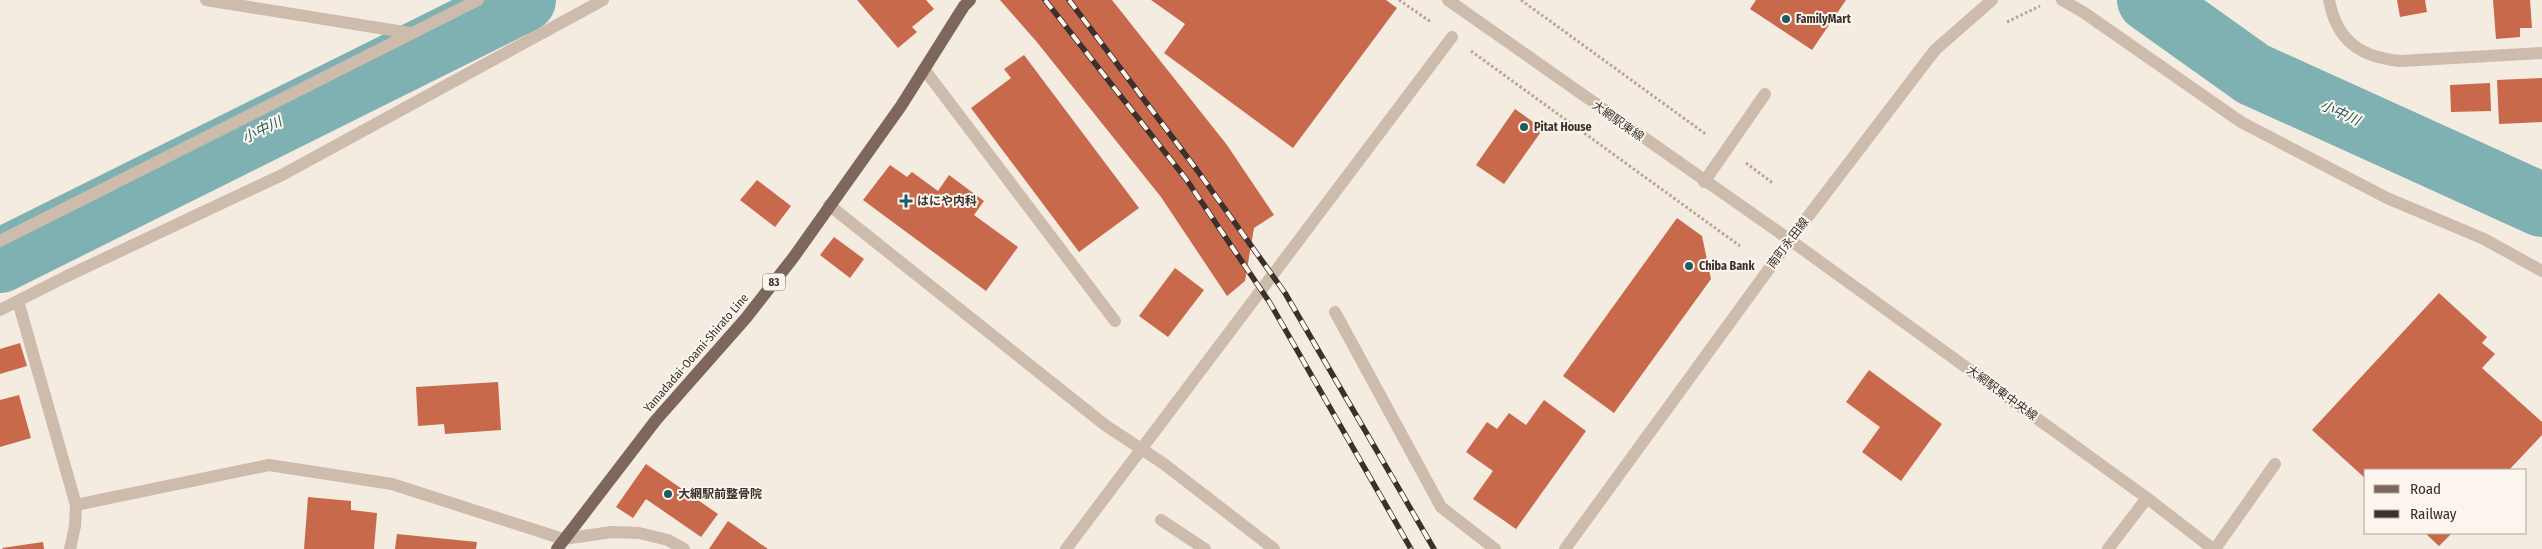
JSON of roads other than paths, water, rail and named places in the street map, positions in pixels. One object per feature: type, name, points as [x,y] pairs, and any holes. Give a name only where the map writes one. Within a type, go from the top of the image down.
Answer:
[{"type":"main road","name":"Yamadadai-Ooami-Shirato Line","points":[[560,544],[656,420],[746,318],[793,258],[829,204],[901,106],[964,2]]},
{"type":"street","points":[[206,0],[410,33]]},
{"type":"street","points":[[0,241],[478,0]]},
{"type":"street","points":[[0,310],[65,276],[282,175],[603,0]]},
{"type":"street","name":"大網駅東線","points":[[1448,0],[1704,182],[1790,240]]},
{"type":"street","name":"南町永田線","points":[[1565,549],[1790,240],[1935,50],[1992,0]]},
{"type":"street","points":[[2062,0],[2083,12],[2241,122],[2387,198],[2484,239],[2542,271]]},
{"type":"street","points":[[2329,0],[2332,15],[2341,32],[2358,49],[2378,59],[2400,61],[2542,53]]},
{"type":"street","points":[[1066,549],[1452,37]]},
{"type":"street","points":[[924,69],[1115,321]]},
{"type":"street","points":[[1704,182],[1766,94]]},
{"type":"street","points":[[829,204],[1105,425],[1164,464],[1259,545],[1274,549]]},
{"type":"street","name":"大網駅東中央線","points":[[1790,240],[2147,498],[2214,549]]},
{"type":"street","points":[[18,301],[76,505],[75,526],[70,549]]},
{"type":"street","points":[[1335,312],[1441,507],[1495,549]]},
{"type":"street","points":[[2214,549],[2275,464]]},
{"type":"street","points":[[76,505],[269,465],[392,484],[560,544],[612,532],[639,533],[668,540],[684,549]]},
{"type":"street","points":[[2108,549],[2147,498]]},
{"type":"street","points":[[1161,520],[1205,549]]},
{"type":"waterway","name":"小中川","points":[[0,261],[524,0]]},
{"type":"waterway","name":"小中川","points":[[2149,0],[2253,74],[2542,205]]},
{"type":"railway","points":[[1045,0],[1186,179],[1270,303],[1411,549]]},
{"type":"railway","points":[[1069,0],[1197,170],[1285,293],[1434,549]]},
{"type":"place","name":"FamilyMart","points":[[1786,19]]},
{"type":"place","name":"Pitat House","points":[[1524,127]]},
{"type":"place","name":"はにや内科","points":[[906,201]]},
{"type":"place","name":"Chiba Bank","points":[[1689,266]]},
{"type":"place","name":"大網駅前整骨院","points":[[668,494]]}]
